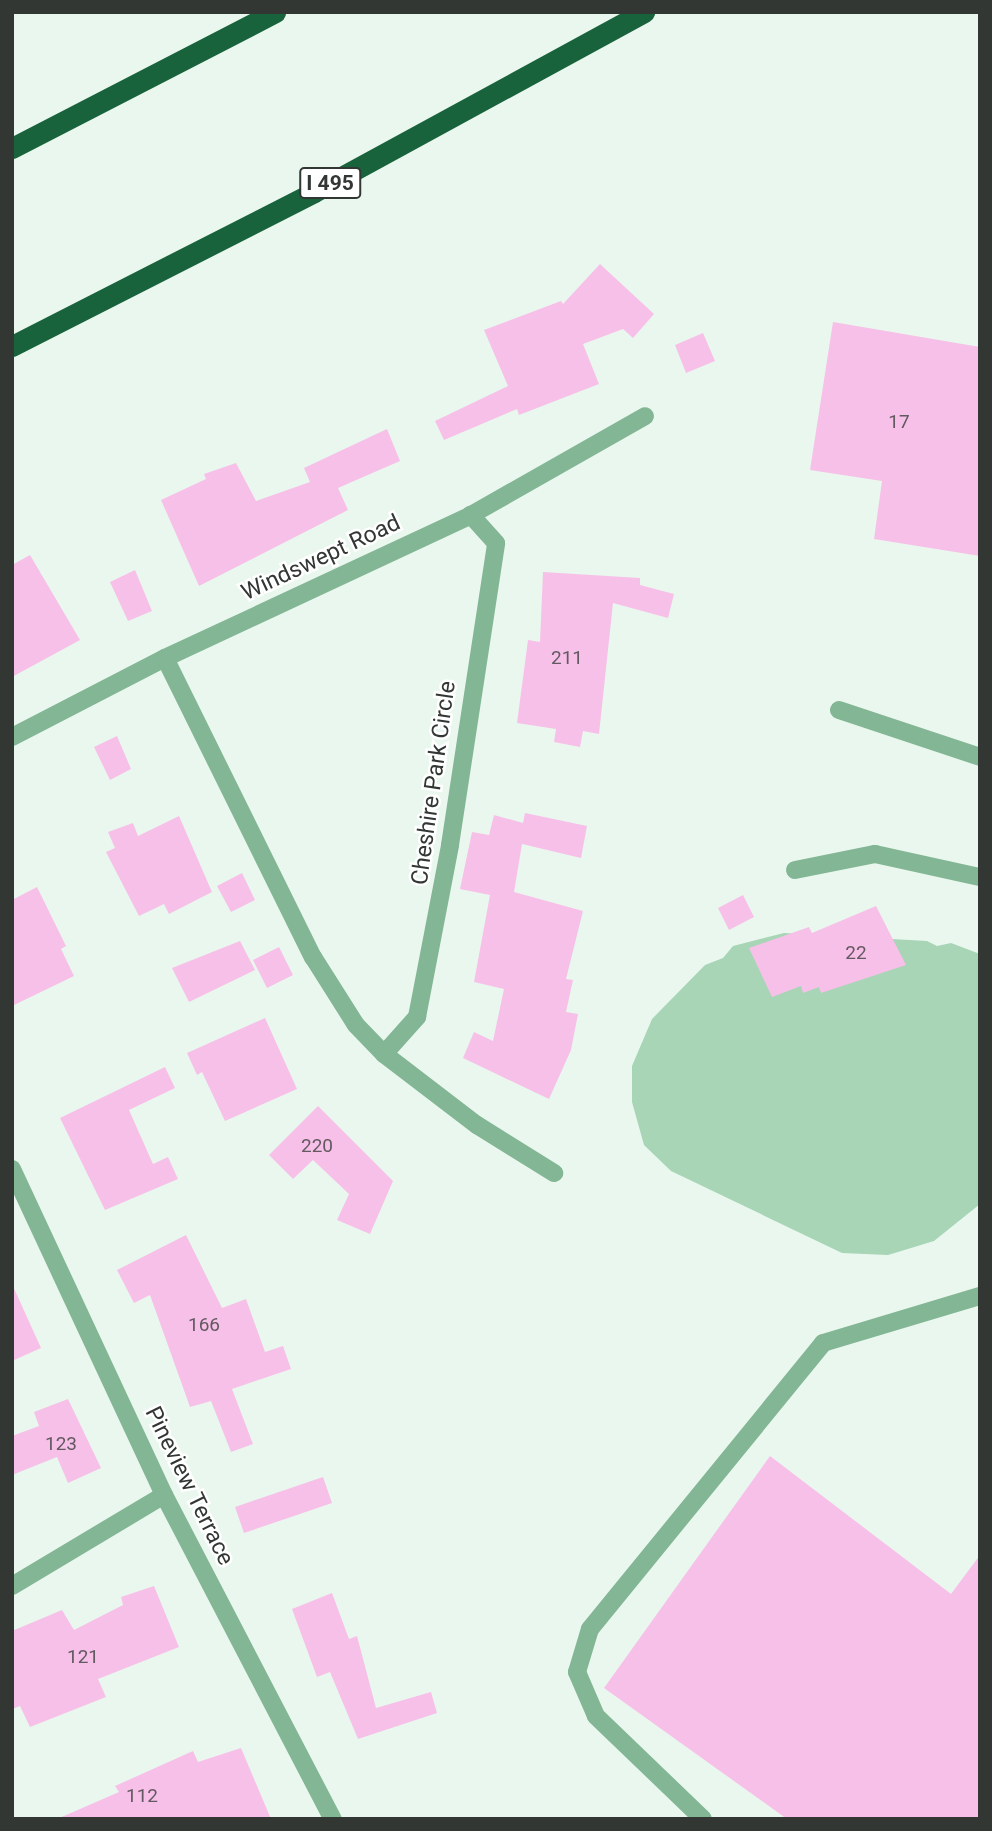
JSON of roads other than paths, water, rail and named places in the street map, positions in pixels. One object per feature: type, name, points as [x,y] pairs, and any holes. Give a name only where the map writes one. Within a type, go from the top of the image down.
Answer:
[{"type":"highway","points":[[12,148],[275,12]]},
{"type":"highway","name":"I 495","points":[[12,346],[383,155],[644,12]]},
{"type":"street","name":"Windswept Road","points":[[12,737],[166,658],[471,515],[645,416]]},
{"type":"street","name":"Cheshire Park Circle","points":[[384,1054],[417,1017],[448,858],[496,542],[471,515]]},
{"type":"street","points":[[166,658],[313,957],[356,1025],[384,1054],[477,1125],[554,1172]]},
{"type":"street","points":[[839,710],[980,757]]},
{"type":"street","points":[[795,870],[875,854],[980,877]]},
{"type":"street","name":"Pineview Terrace","points":[[12,1169],[164,1495],[333,1819]]},
{"type":"street","points":[[703,1819],[596,1716],[577,1672],[590,1629],[823,1343],[980,1296]]},
{"type":"street","points":[[12,1586],[164,1495]]}]
